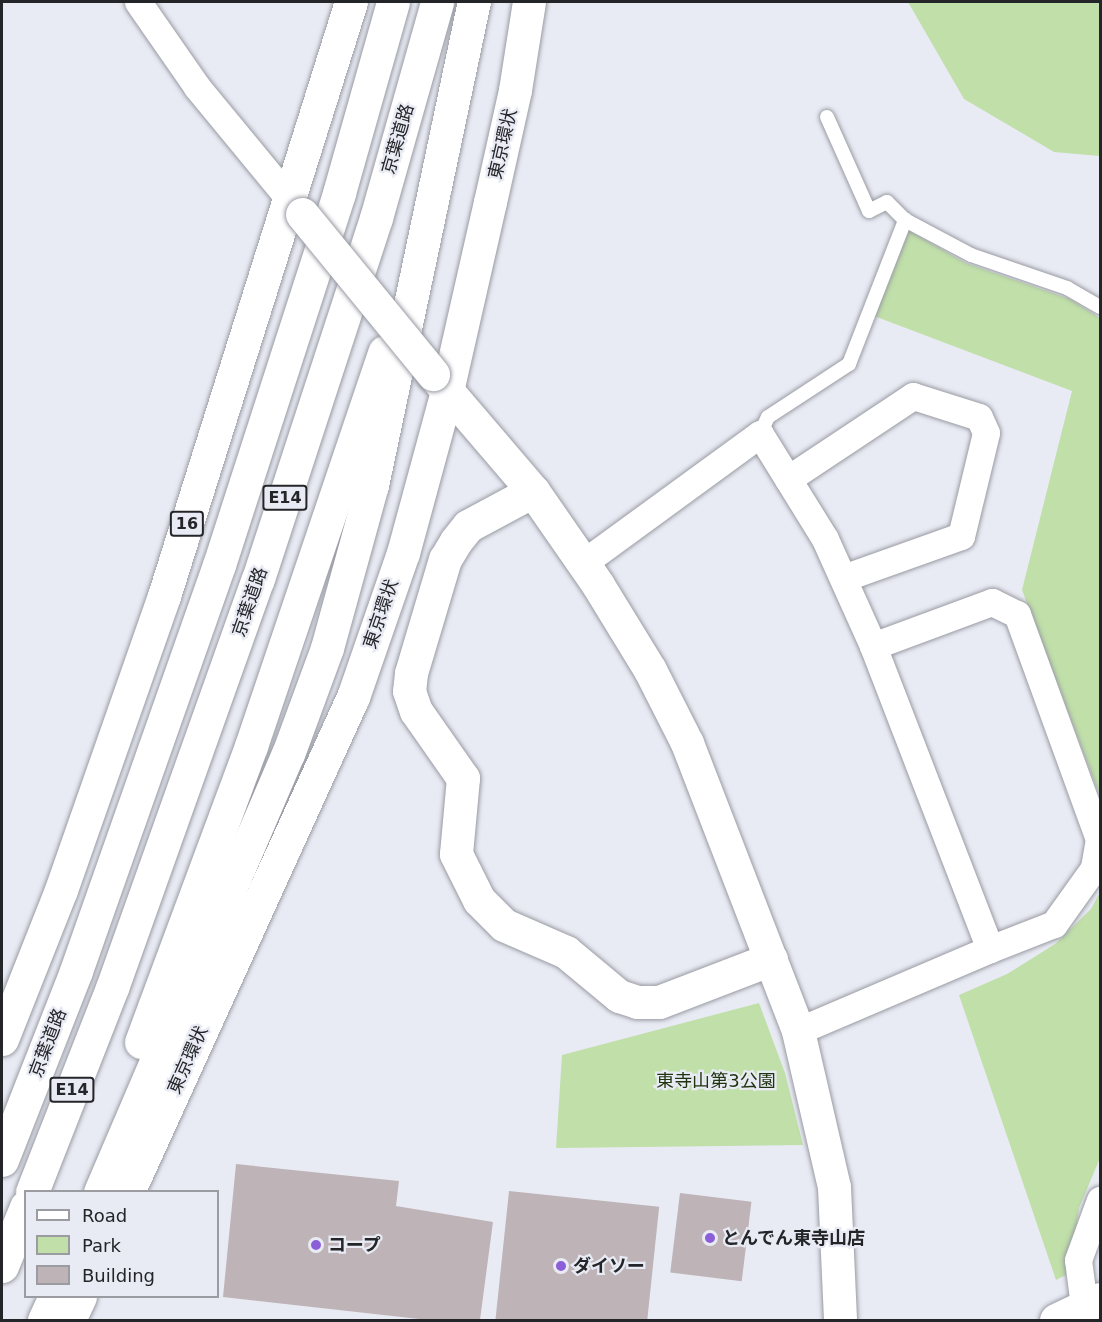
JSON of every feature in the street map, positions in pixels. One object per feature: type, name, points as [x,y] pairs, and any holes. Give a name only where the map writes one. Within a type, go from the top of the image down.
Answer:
[{"type":"main road","name":"16","points":[[2,1039],[61,890],[296,207],[351,2]]},
{"type":"main road","name":"京葉道路","points":[[2,1160],[76,971],[223,554],[339,193],[393,2]]},
{"type":"main road","name":"京葉道路","points":[[32,1190],[112,988],[319,398],[437,2]]},
{"type":"main road","points":[[100,1190],[288,754],[350,576],[426,241],[474,2]]},
{"type":"main road","name":"東京環状","points":[[128,1190],[353,697],[403,553],[440,382],[515,90],[528,2]]},
{"type":"main road","points":[[296,207],[533,491],[583,563],[650,670],[687,743],[798,1031],[834,1187],[840,1320]]},
{"type":"main road","points":[[76,1190],[194,907],[344,459],[426,241]]},
{"type":"main road","points":[[533,491],[468,526],[456,541],[445,559],[411,673],[409,691],[416,711],[464,777],[456,854],[479,900],[504,925],[566,952],[619,996],[637,1002],[659,1002],[771,959]]},
{"type":"main road","points":[[2,1266],[24,1212]]},
{"type":"main road","points":[[38,1320],[44,1298]]},
{"type":"main road","points":[[44,1320],[54,1298]]},
{"type":"main road","points":[[69,1320],[79,1298]]},
{"type":"street","points":[[138,2],[197,87],[296,207]]},
{"type":"street","points":[[788,479],[913,396],[979,417],[986,433],[961,536],[843,578]]},
{"type":"street","points":[[583,563],[760,434],[843,578],[873,646],[990,949]]},
{"type":"street","points":[[798,1031],[1054,924],[1094,868],[1099,839],[1017,614],[992,602],[873,646]]},
{"type":"street","points":[[1072,1313],[1078,1260],[1101,1200]]},
{"type":"lane","points":[[827,117],[869,211],[887,202],[905,220],[971,255],[1067,288],[1101,307]]},
{"type":"lane","points":[[760,434],[768,417],[849,364],[905,220]]},
{"type":"green space","points":[[908,2],[1100,2],[1100,156],[1054,152],[964,99]]},
{"type":"green space","points":[[908,230],[966,263],[1070,299],[1100,318],[1100,796],[1022,590],[1072,391],[874,316]]},
{"type":"green space","points":[[1100,892],[1100,1158],[1079,1208],[1070,1273],[1056,1280],[959,995],[1007,974],[1055,944],[1091,909]]},
{"type":"green space","name":"東寺山第3公園","points":[[759,1003],[785,1073],[803,1145],[556,1148],[562,1055]]},
{"type":"building","points":[[236,1164],[399,1181],[396,1206],[493,1222],[480,1320],[428,1320],[223,1297]]},
{"type":"building","points":[[509,1191],[659,1207],[647,1320],[495,1320]]},
{"type":"building","points":[[680,1193],[751,1202],[742,1281],[670,1272]]},
{"type":"place","name":"とんでん東寺山店","points":[[710,1238]]},
{"type":"place","name":"コープ","points":[[316,1245]]},
{"type":"place","name":"ダイソー","points":[[561,1266]]}]
